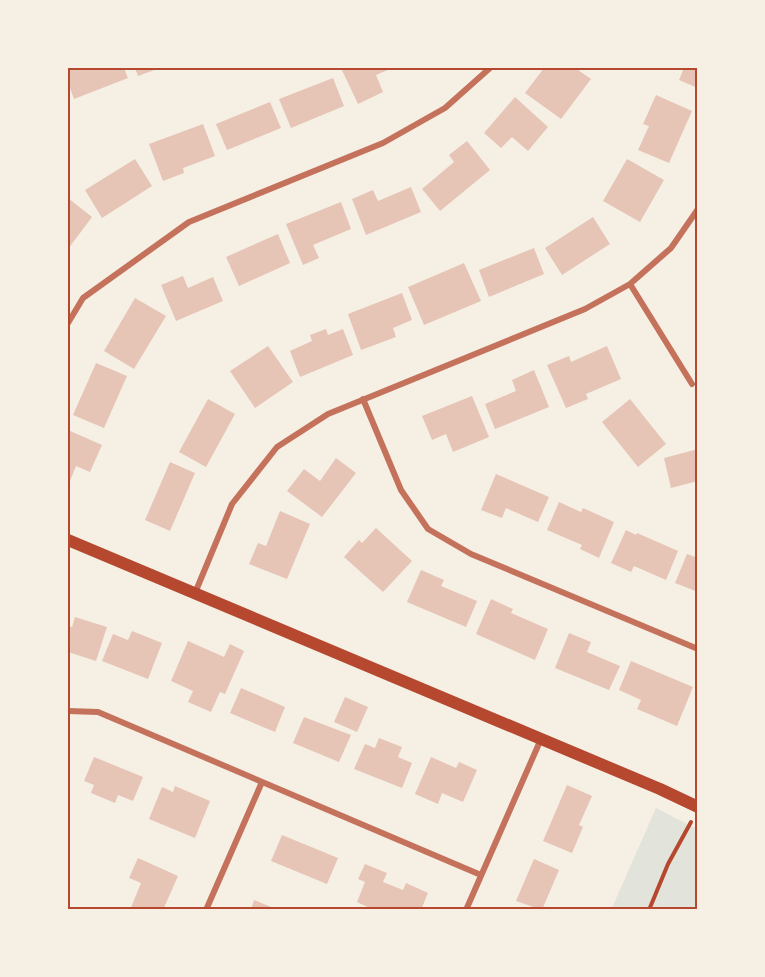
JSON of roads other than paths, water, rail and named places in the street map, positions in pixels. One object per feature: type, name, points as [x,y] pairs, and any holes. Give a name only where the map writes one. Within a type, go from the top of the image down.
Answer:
[{"type":"main road","points":[[68,540],[698,807]]},
{"type":"street","points":[[68,324],[83,298],[189,222],[382,143],[446,108],[490,68]]},
{"type":"street","points":[[195,594],[232,504],[277,447],[328,414],[585,309],[630,284],[671,248],[698,209]]},
{"type":"street","points":[[630,284],[692,384]]},
{"type":"street","points":[[363,399],[401,490],[428,529],[471,554],[698,649]]},
{"type":"street","points":[[68,711],[98,712],[481,875]]},
{"type":"street","points":[[466,909],[541,739]]},
{"type":"street","points":[[206,909],[262,782]]}]
